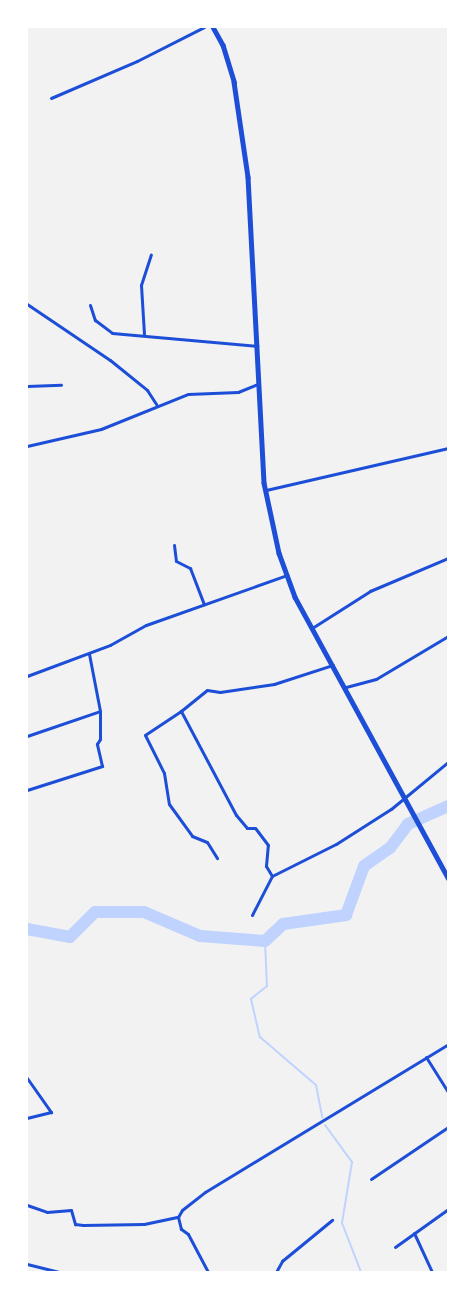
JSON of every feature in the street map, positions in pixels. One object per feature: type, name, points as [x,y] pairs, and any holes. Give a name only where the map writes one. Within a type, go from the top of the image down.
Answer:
[{"type":"main road","points":[[213,27],[224,45],[234,82],[248,177],[266,490],[287,574],[312,628],[448,878]]},
{"type":"street","points":[[51,98],[137,61],[204,27]]},
{"type":"street","points":[[144,334],[141,285],[151,255]]},
{"type":"street","points":[[27,304],[110,360],[147,390],[156,404]]},
{"type":"street","points":[[90,305],[95,320],[107,331],[257,346]]},
{"type":"street","points":[[27,446],[101,429],[156,404],[188,394],[237,392],[259,384]]},
{"type":"street","points":[[27,386],[61,385]]},
{"type":"street","points":[[266,490],[448,448]]},
{"type":"street","points":[[174,545],[176,561],[190,568],[204,604]]},
{"type":"street","points":[[312,628],[370,591],[448,558]]},
{"type":"street","points":[[27,676],[89,654],[147,625],[287,574]]},
{"type":"street","points":[[346,687],[376,679],[448,636]]},
{"type":"street","points":[[27,790],[102,766],[97,744],[100,739],[100,711],[89,654]]},
{"type":"street","points":[[217,858],[207,842],[192,836],[169,804],[164,773],[145,735],[207,690],[220,692],[274,684],[333,665]]},
{"type":"street","points":[[27,736],[100,711]]},
{"type":"street","points":[[180,711],[236,815],[247,828],[255,828],[268,845],[266,866],[272,876]]},
{"type":"street","points":[[252,915],[272,876],[336,844],[392,808],[404,795],[435,776],[448,762]]},
{"type":"street","points":[[27,1205],[47,1212],[71,1210],[75,1224],[83,1225],[144,1224],[178,1217],[205,1192],[448,1044]]},
{"type":"street","points":[[426,1058],[448,1092]]},
{"type":"street","points":[[27,1078],[51,1112],[27,1118]]},
{"type":"street","points":[[371,1179],[448,1127]]},
{"type":"street","points":[[394,1247],[448,1209]]},
{"type":"street","points":[[178,1217],[181,1229],[188,1234],[208,1272]]},
{"type":"street","points":[[276,1272],[282,1261],[332,1220]]},
{"type":"street","points":[[414,1233],[432,1272]]},
{"type":"street","points":[[27,1264],[59,1272]]},
{"type":"waterway","points":[[27,929],[70,937],[95,912],[144,912],[200,936],[265,941],[283,924],[346,915],[364,866],[390,848],[408,824],[448,806]]},
{"type":"waterway","points":[[265,941],[267,986],[251,999],[260,1037],[316,1085],[322,1117]]},
{"type":"waterway","points":[[325,1125],[352,1162],[342,1223],[361,1272]]}]
